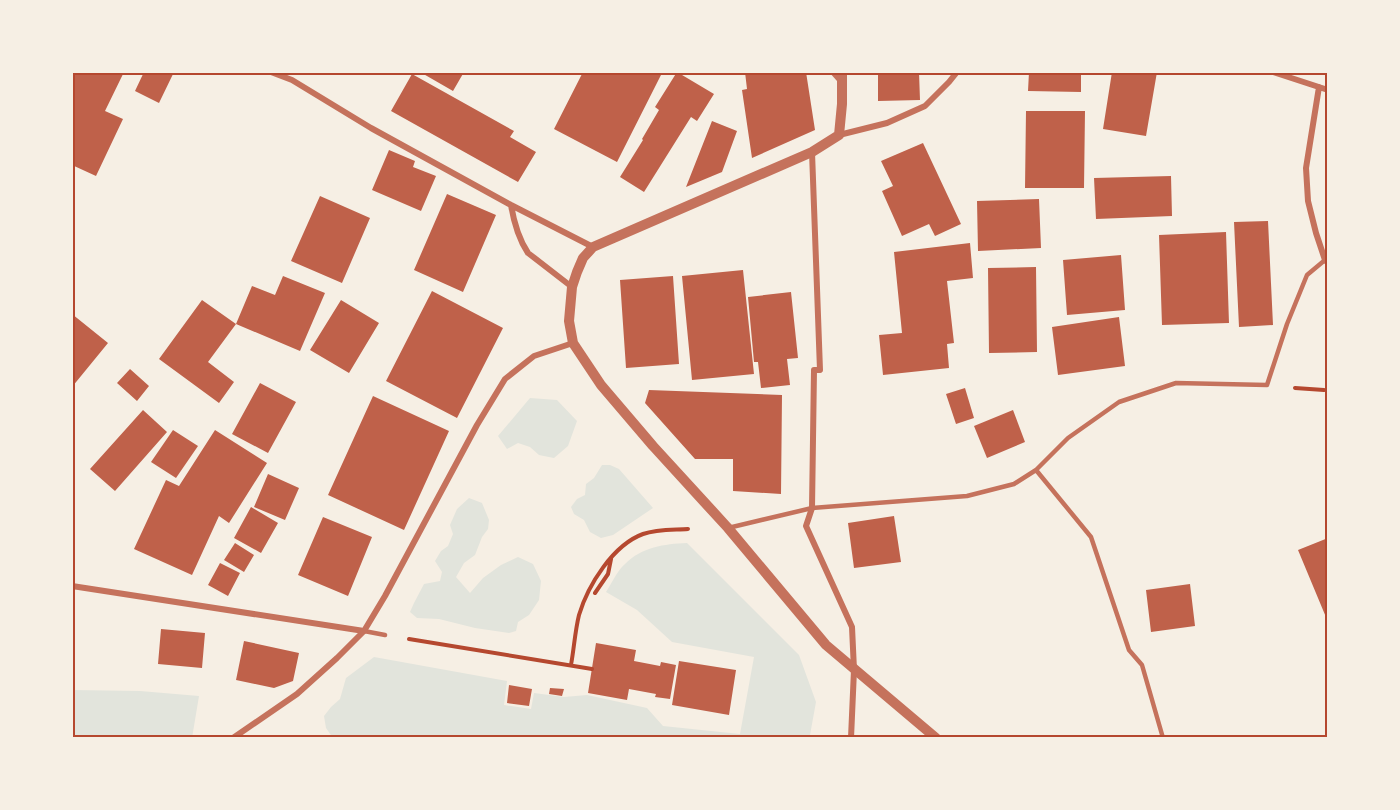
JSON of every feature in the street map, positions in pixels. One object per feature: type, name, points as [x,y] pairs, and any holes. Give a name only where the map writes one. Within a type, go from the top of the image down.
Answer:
[{"type":"street","points":[[271,72],[292,80],[371,128],[511,206],[593,247]]},
{"type":"street","points":[[292,80],[296,72]]},
{"type":"street","points":[[936,738],[826,645],[728,528],[653,446],[602,385],[573,343],[569,321],[573,287],[583,258],[593,247],[812,152],[839,135],[887,123],[925,106],[957,72]]},
{"type":"street","points":[[1274,72],[1328,90]]},
{"type":"street","points":[[839,135],[842,77]]},
{"type":"street","points":[[1319,87],[1306,168],[1308,201],[1326,262]]},
{"type":"street","points":[[812,152],[820,370],[814,370],[812,508],[806,526],[852,627],[854,670],[850,738]]},
{"type":"street","points":[[511,206],[515,225],[528,253],[573,287]]},
{"type":"street","points":[[233,738],[297,694],[338,658],[364,631],[477,425],[505,379],[534,356],[573,343]]},
{"type":"street","points":[[72,586],[364,631]]},
{"type":"lane","points":[[832,72],[842,77]]},
{"type":"lane","points":[[728,528],[812,508],[967,496],[1014,484],[1036,470],[1068,438],[1119,402],[1176,383],[1267,385],[1287,324],[1307,275],[1326,262]]},
{"type":"lane","points":[[1036,470],[1091,537],[1129,650],[1142,664],[1162,738]]},
{"type":"lane","points":[[364,631],[385,635]]},
{"type":"path","points":[[571,665],[579,615],[589,591],[612,556],[629,541],[644,534],[664,530],[728,528]]},
{"type":"path","points":[[595,593],[608,574],[612,556]]},
{"type":"path","points":[[404,638],[592,669]]},
{"type":"shaded area","points":[[530,398],[557,400],[577,421],[568,446],[554,458],[539,455],[530,447],[518,443],[507,449],[498,436]]},
{"type":"shaded area","points":[[602,465],[610,465],[619,469],[653,508],[613,535],[601,538],[590,532],[584,520],[574,514],[571,507],[577,499],[585,495],[586,484],[594,478]]},
{"type":"shaded area","points":[[469,498],[482,503],[489,520],[488,529],[475,555],[464,563],[456,577],[470,593],[483,578],[501,565],[518,557],[533,564],[541,581],[539,600],[529,615],[518,622],[516,631],[509,633],[439,619],[417,618],[410,612],[424,584],[440,581],[442,572],[435,561],[441,551],[448,546],[453,534],[450,525],[457,509]]},
{"type":"shaded area","points":[[687,543],[799,655],[816,702],[808,738],[333,738],[326,728],[324,716],[340,699],[346,678],[374,657],[507,681],[504,705],[531,709],[534,693],[564,697],[587,695],[647,708],[663,726],[740,734],[754,657],[672,642],[637,610],[606,592],[622,567],[632,558],[646,550]]},
{"type":"shaded area","points":[[72,690],[140,691],[199,696],[192,738],[72,738]]},
{"type":"building","points":[[72,72],[124,72],[105,111],[123,119],[96,176],[72,165]]},
{"type":"building","points":[[144,72],[174,72],[159,103],[135,91]]},
{"type":"building","points":[[420,72],[464,72],[453,91]]},
{"type":"building","points":[[583,72],[662,73],[617,162],[554,129]]},
{"type":"building","points":[[677,72],[714,94],[697,121],[691,117],[644,192],[620,177],[659,110],[655,107]]},
{"type":"building","points":[[745,72],[806,72],[815,130],[752,158],[742,90],[747,89]]},
{"type":"building","points":[[878,72],[919,72],[920,100],[878,101]]},
{"type":"building","points":[[1029,72],[1081,72],[1081,92],[1028,91]]},
{"type":"building","points":[[1112,72],[1157,72],[1146,136],[1103,129]]},
{"type":"building","points":[[412,74],[514,131],[510,137],[536,152],[518,182],[391,111]]},
{"type":"building","points":[[1026,111],[1085,111],[1084,188],[1025,188]]},
{"type":"building","points":[[712,121],[737,131],[722,172],[686,187]]},
{"type":"building","points":[[923,143],[961,224],[935,236],[929,224],[902,236],[882,191],[893,186],[881,161]]},
{"type":"building","points":[[389,150],[415,161],[413,167],[436,176],[421,211],[372,190]]},
{"type":"building","points":[[1171,176],[1172,216],[1096,219],[1094,178]]},
{"type":"building","points":[[447,194],[496,215],[463,292],[414,270]]},
{"type":"building","points":[[320,196],[370,218],[342,283],[291,261]]},
{"type":"building","points":[[1039,199],[1041,248],[978,251],[977,201]]},
{"type":"building","points":[[1268,221],[1273,325],[1239,327],[1234,222]]},
{"type":"building","points":[[1226,232],[1229,323],[1162,325],[1159,235]]},
{"type":"building","points":[[970,243],[973,278],[947,281],[954,343],[947,344],[949,368],[883,375],[879,335],[902,333],[894,252]]},
{"type":"building","points":[[1121,255],[1125,310],[1067,315],[1063,260]]},
{"type":"building","points":[[1036,267],[1037,352],[989,353],[988,268]]},
{"type":"building","points":[[743,270],[754,374],[692,380],[682,276]]},
{"type":"building","points":[[283,276],[325,293],[300,351],[236,324],[252,286],[275,295]]},
{"type":"building","points":[[673,276],[679,364],[626,368],[620,280]]},
{"type":"building","points":[[432,291],[503,328],[457,418],[386,381]]},
{"type":"building","points":[[791,292],[798,358],[787,359],[790,385],[761,388],[758,362],[754,362],[748,297]]},
{"type":"building","points":[[202,300],[236,324],[208,362],[234,382],[219,403],[159,359]]},
{"type":"building","points":[[341,300],[379,323],[349,373],[310,350]]},
{"type":"building","points":[[72,314],[108,343],[72,387]]},
{"type":"building","points":[[1119,317],[1125,366],[1058,375],[1052,327]]},
{"type":"building","points":[[130,369],[149,386],[137,401],[117,383]]},
{"type":"building","points":[[260,383],[296,402],[268,453],[232,434]]},
{"type":"building","points":[[965,388],[974,418],[956,424],[946,394]]},
{"type":"building","points":[[649,390],[782,395],[781,494],[733,491],[733,459],[695,459],[645,403]]},
{"type":"building","points":[[373,396],[449,431],[404,530],[328,495]]},
{"type":"building","points":[[143,410],[167,432],[115,491],[90,469]]},
{"type":"building","points":[[1013,410],[1025,442],[987,458],[974,426]]},
{"type":"building","points":[[173,430],[198,446],[176,478],[151,462]]},
{"type":"building","points":[[215,430],[267,463],[229,523],[219,516],[192,575],[134,549],[166,480],[179,486]]},
{"type":"building","points":[[268,474],[299,488],[285,520],[254,507]]},
{"type":"building","points":[[251,507],[278,523],[261,553],[234,538]]},
{"type":"building","points":[[894,516],[901,562],[854,568],[848,523]]},
{"type":"building","points":[[323,517],[372,537],[348,596],[298,575]]},
{"type":"building","points":[[1328,538],[1328,622],[1298,550]]},
{"type":"building","points":[[235,543],[254,555],[244,572],[224,560]]},
{"type":"building","points":[[220,563],[240,573],[228,596],[208,585]]},
{"type":"building","points":[[1190,584],[1195,626],[1151,632],[1146,590]]},
{"type":"building","points":[[161,629],[205,633],[202,668],[158,664]]},
{"type":"building","points":[[244,641],[299,653],[293,681],[274,688],[236,680]]},
{"type":"building","points":[[596,643],[636,650],[634,661],[660,666],[661,662],[676,665],[670,699],[629,689],[627,700],[588,693]]},
{"type":"building","points":[[679,661],[736,670],[729,715],[672,705]]},
{"type":"building","points":[[509,685],[532,689],[529,706],[507,703]]},
{"type":"building","points":[[550,688],[564,689],[562,696],[549,694]]}]
